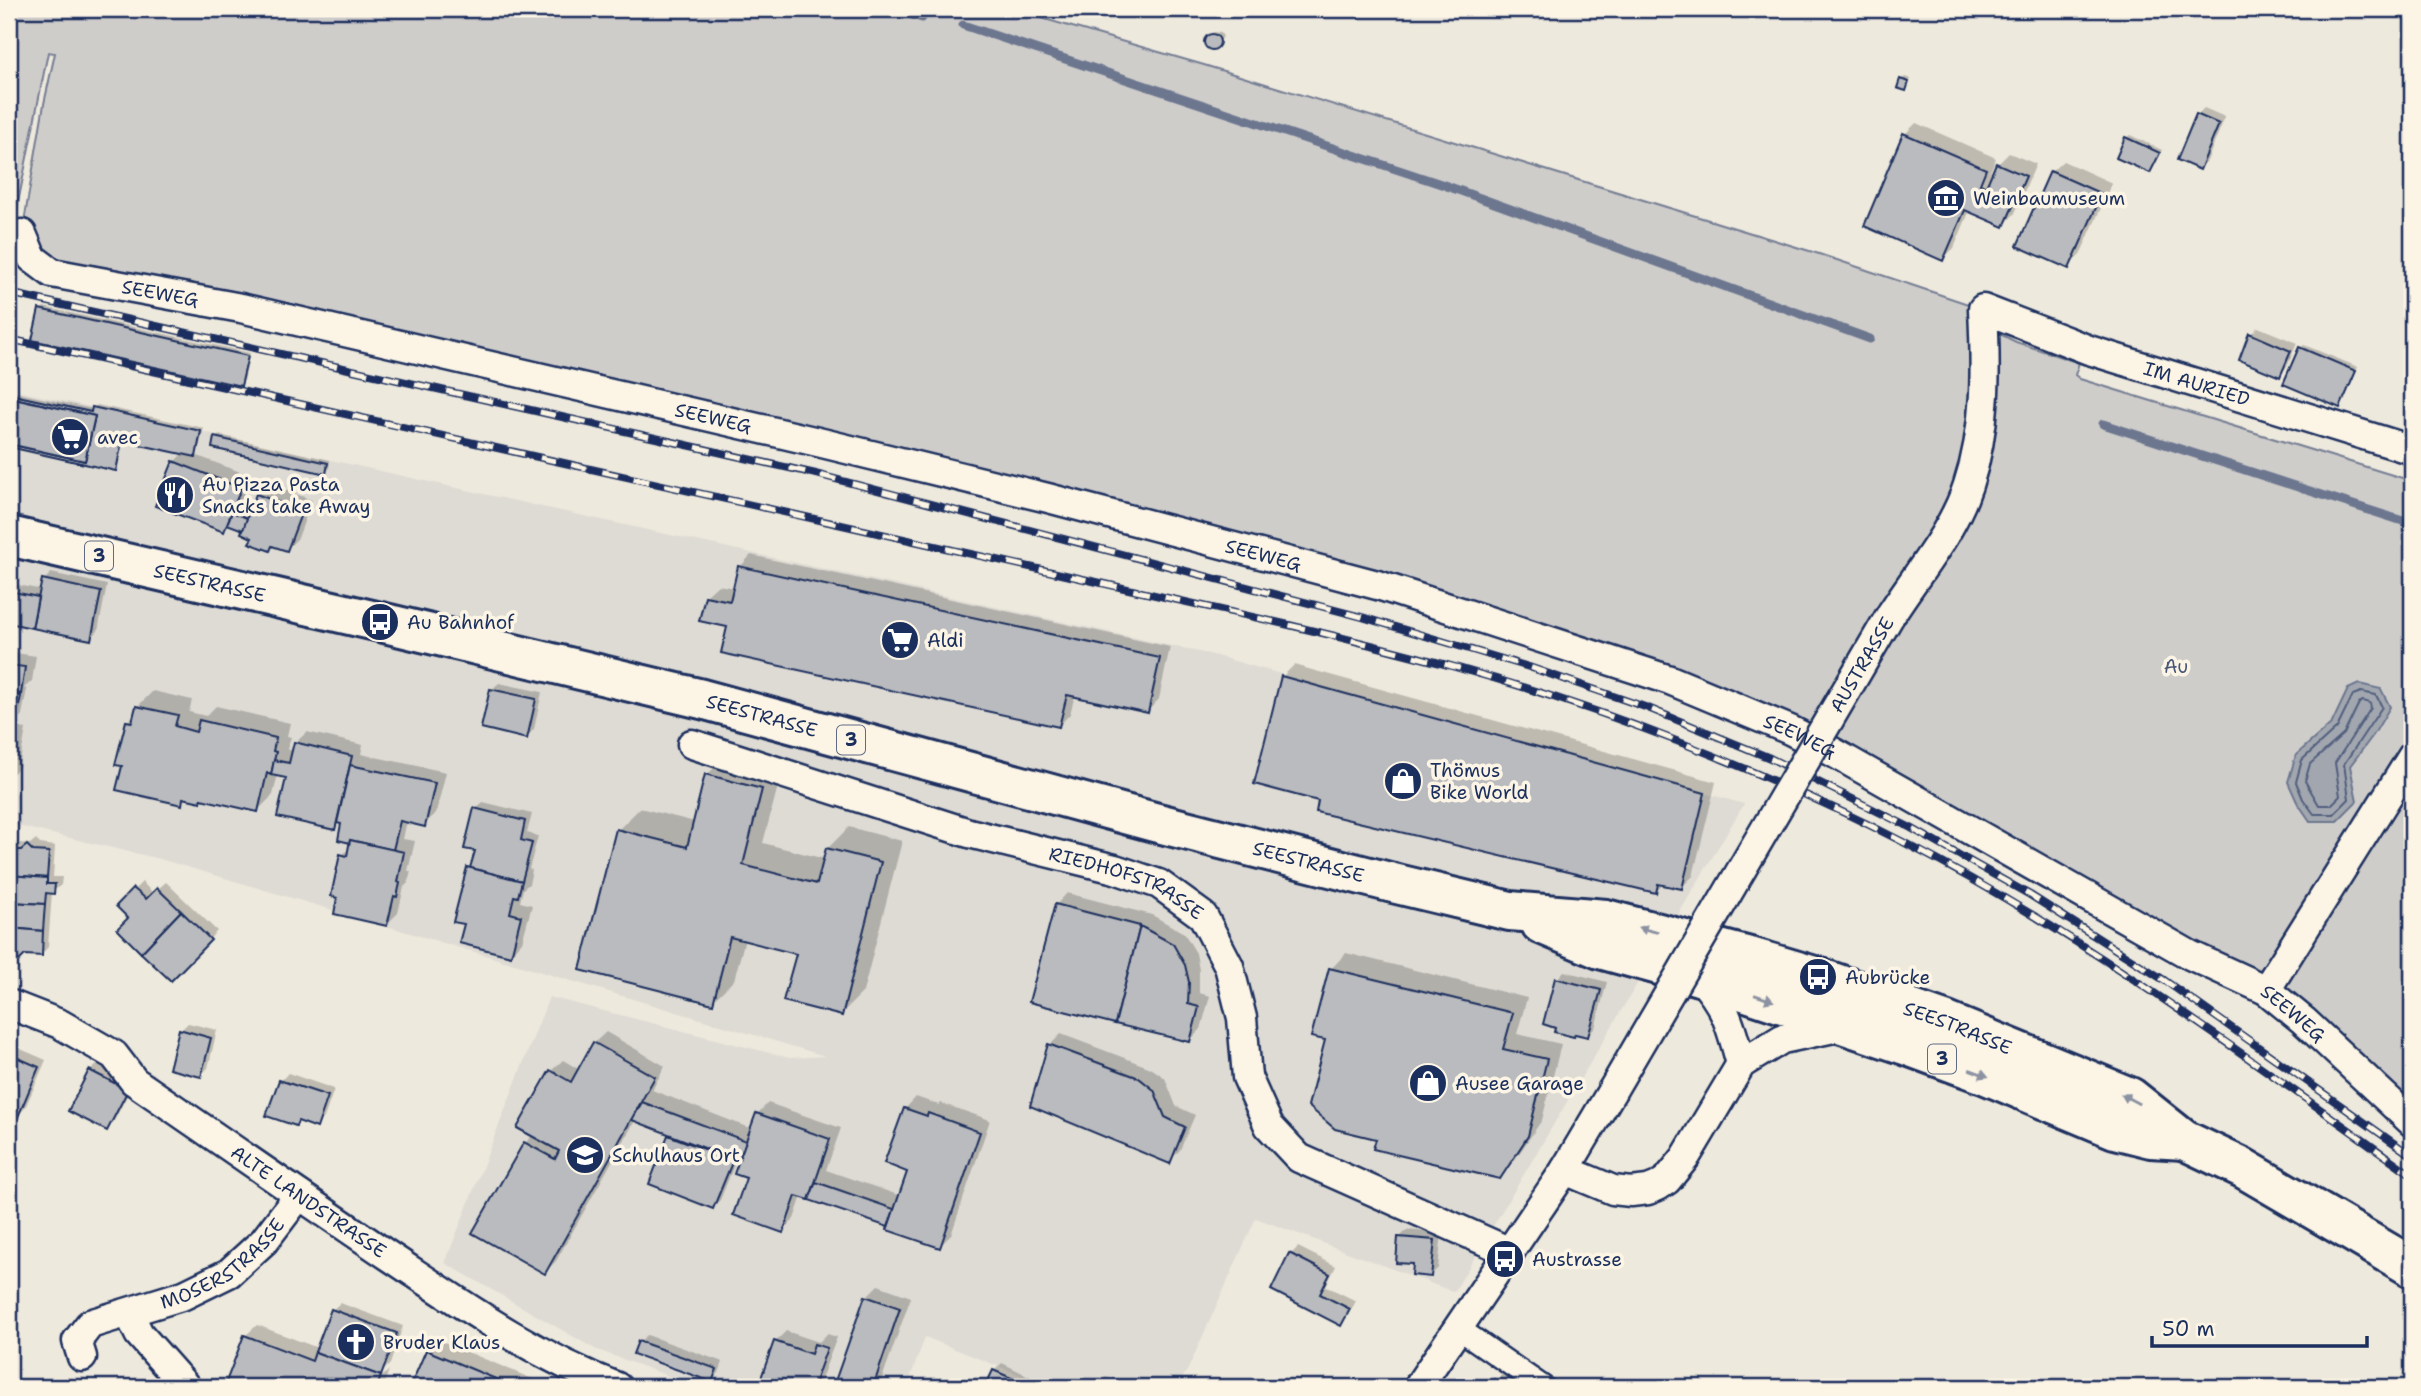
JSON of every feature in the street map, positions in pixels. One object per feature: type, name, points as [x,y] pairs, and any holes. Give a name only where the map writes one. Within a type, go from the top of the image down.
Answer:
[{"type":"main road","name":"SEESTRASSE","points":[[9,536],[702,699],[1154,822],[1510,911],[1600,949],[1699,976],[1984,1074],[2115,1129],[2151,1138],[2184,1140]]},
{"type":"main road","name":"SEESTRASSE","points":[[1510,911],[1606,919],[1830,981],[1947,1022],[2130,1097],[2184,1140],[2243,1168],[2412,1267]]},
{"type":"street","name":"SEEWEG","points":[[22,234],[32,258],[52,273],[241,307],[1048,498],[1381,586],[1670,680],[1790,730],[1831,751],[2190,955],[2266,990],[2304,1021],[2412,1122]]},
{"type":"street","name":"IM AURIED","points":[[1983,309],[2089,350],[2412,450]]},
{"type":"street","name":"AUSTRASSE","points":[[1418,1387],[1565,1170],[1891,614],[1948,527],[1968,486],[1978,443],[1987,377],[1983,309]]},
{"type":"street","name":"RIEDHOFSTRASSE","points":[[692,744],[970,833],[1115,869],[1159,884],[1203,916],[1229,966],[1242,1018],[1247,1077],[1269,1126],[1298,1158],[1510,1252]]},
{"type":"street","points":[[2266,990],[2412,757]]},
{"type":"street","points":[[1699,976],[1718,998],[1730,1023],[1741,1064]]},
{"type":"street","name":"ALTE LANDSTRASSE","points":[[9,1004],[60,1024],[114,1055],[134,1081],[503,1332],[581,1373],[617,1387]]},
{"type":"street","points":[[1565,1170],[1613,1191],[1631,1192],[1658,1186],[1667,1180],[1685,1158],[1741,1064],[1782,1039],[1846,1026]]},
{"type":"street","name":"MOSERSTRASSE","points":[[82,1357],[77,1341],[90,1324],[184,1295],[229,1273],[264,1241],[299,1195]]},
{"type":"street","points":[[129,1313],[139,1334],[186,1387]]},
{"type":"street","points":[[1458,1328],[1543,1387]]},
{"type":"shaded area","points":[[9,389],[1213,655],[1744,804],[1454,1292],[1256,1218],[1188,1369],[1177,1387],[1050,1387],[925,1337],[907,1387],[698,1387],[595,1349],[445,1263],[549,997],[790,1058],[825,1056],[160,859],[9,824]]},
{"type":"green space","name":"Au","points":[[9,9],[1010,9],[1204,65],[1816,253],[1983,309],[1984,326],[2016,342],[2079,363],[2075,375],[2080,379],[2412,481],[2412,1122],[2304,1021],[1831,751],[1381,586],[52,273],[22,234],[55,53],[48,52],[14,223],[9,223]]},
{"type":"water","points":[[2359,684],[2381,689],[2390,707],[2350,766],[2357,801],[2337,821],[2310,821],[2288,782],[2296,755],[2332,723],[2348,689]]},
{"type":"building","points":[[1209,34],[1215,34],[1220,42],[1218,48],[1209,50],[1204,45],[1204,39]]},
{"type":"building","points":[[1900,79],[1909,82],[1906,91],[1897,88]]},
{"type":"building","points":[[2196,114],[2219,124],[2200,170],[2177,160]]},
{"type":"building","name":"Weinbaumuseum","points":[[1903,133],[1986,169],[1980,184],[1986,187],[1996,163],[2026,176],[2004,227],[1965,210],[1943,261],[1864,226]]},
{"type":"building","points":[[2125,137],[2160,153],[2150,173],[2116,158]]},
{"type":"building","points":[[2050,171],[2102,194],[2069,269],[2017,246]]},
{"type":"building","points":[[39,309],[248,356],[241,386],[32,340]]},
{"type":"building","points":[[2249,333],[2291,351],[2280,377],[2239,360]]},
{"type":"building","points":[[2299,347],[2356,371],[2340,408],[2283,384]]},
{"type":"building","points":[[9,394],[91,412],[92,407],[201,431],[196,457],[122,441],[116,471],[9,447],[9,444],[85,461],[95,416],[9,397]]},
{"type":"building","points":[[9,397],[95,416],[85,461],[9,444]]},
{"type":"building","points":[[214,437],[328,463],[326,474],[212,448]]},
{"type":"building","points":[[173,461],[241,488],[224,532],[155,506]]},
{"type":"building","points":[[256,494],[302,511],[287,551],[272,546],[270,551],[249,543],[252,538],[241,533]]},
{"type":"building","points":[[232,512],[247,518],[243,530],[227,524]]},
{"type":"building","name":"Aldi","points":[[738,566],[1160,658],[1148,713],[1067,695],[1059,727],[721,653],[727,627],[699,621],[705,596],[730,601]]},
{"type":"building","points":[[42,579],[101,592],[91,640],[32,628]]},
{"type":"building","points":[[9,591],[38,597],[32,628],[9,623]]},
{"type":"building","points":[[9,665],[25,667],[21,694],[9,692]]},
{"type":"building","points":[[1281,676],[1705,793],[1682,889],[1658,884],[1656,893],[1316,812],[1318,801],[1254,784]]},
{"type":"building","points":[[490,689],[536,699],[527,739],[481,728]]},
{"type":"building","points":[[9,694],[21,696],[15,724],[9,723]]},
{"type":"building","points":[[136,706],[178,715],[175,726],[196,732],[199,720],[276,738],[271,775],[267,773],[258,812],[201,799],[201,802],[183,798],[182,805],[116,790],[122,766],[115,765],[126,721],[132,722]]},
{"type":"building","points":[[9,739],[15,740],[9,780]]},
{"type":"building","points":[[294,742],[352,756],[335,830],[277,817],[286,778],[271,775],[274,760],[289,763]]},
{"type":"building","points":[[350,765],[435,783],[425,827],[400,821],[393,850],[350,840],[350,843],[338,840],[341,824],[337,823]]},
{"type":"building","points":[[705,774],[762,789],[743,865],[817,884],[826,848],[881,862],[842,1016],[783,1001],[796,954],[730,937],[713,1004],[580,970],[616,829],[687,847]]},
{"type":"building","points":[[474,808],[525,821],[521,840],[532,843],[522,881],[470,868],[475,851],[464,849]]},
{"type":"building","points":[[350,840],[404,852],[397,897],[394,896],[387,926],[334,914],[337,898],[331,896],[340,854],[347,856]]},
{"type":"building","points":[[27,845],[33,851],[49,852],[47,878],[9,875],[9,850],[21,850]]},
{"type":"building","points":[[467,867],[522,881],[518,897],[514,896],[510,913],[521,916],[511,956],[459,943],[464,924],[453,922]]},
{"type":"building","points":[[9,875],[47,878],[47,884],[55,884],[54,894],[46,893],[45,904],[9,902]]},
{"type":"building","points":[[133,888],[146,899],[157,888],[181,911],[141,953],[117,929],[128,918],[116,906]]},
{"type":"building","points":[[9,902],[45,904],[43,931],[9,928]]},
{"type":"building","points":[[1055,904],[1140,926],[1115,1024],[1029,1002]]},
{"type":"building","points":[[181,911],[211,940],[171,981],[141,953]]},
{"type":"building","points":[[1140,926],[1173,944],[1185,965],[1189,982],[1188,1004],[1199,1007],[1190,1042],[1115,1024]]},
{"type":"building","points":[[9,928],[43,931],[42,956],[25,955],[19,961],[9,954]]},
{"type":"building","name":"Ausee Garage","points":[[1329,968],[1513,1013],[1503,1049],[1547,1059],[1528,1136],[1500,1179],[1373,1149],[1376,1139],[1335,1129],[1308,1106],[1325,1040],[1311,1037]]},
{"type":"building","points":[[1555,978],[1601,990],[1588,1037],[1554,1032],[1555,1028],[1543,1024]]},
{"type":"building","points":[[179,1029],[211,1038],[201,1077],[169,1069]]},
{"type":"building","name":"Schulhaus Ort","points":[[593,1042],[655,1077],[545,1274],[472,1233],[524,1142],[555,1159],[559,1151],[517,1128],[550,1070],[571,1082]]},
{"type":"building","points":[[1048,1044],[1139,1078],[1154,1090],[1165,1117],[1185,1127],[1170,1164],[1030,1106]]},
{"type":"building","points":[[9,1054],[39,1067],[18,1117],[9,1113]]},
{"type":"building","points":[[89,1070],[128,1090],[107,1131],[68,1111]]},
{"type":"building","points":[[279,1080],[328,1096],[317,1128],[298,1121],[296,1126],[266,1116]]},
{"type":"building","points":[[642,1102],[746,1141],[741,1157],[738,1161],[632,1120]]},
{"type":"building","points":[[904,1108],[927,1116],[928,1113],[980,1132],[940,1248],[887,1230],[907,1172],[884,1163]]},
{"type":"building","name":"Schulhaus Ort","points":[[756,1113],[830,1139],[809,1200],[796,1196],[783,1233],[733,1215],[746,1178],[734,1174]]},
{"type":"building","points":[[668,1135],[733,1160],[713,1209],[649,1184]]},
{"type":"building","points":[[816,1182],[894,1209],[888,1227],[809,1200]]},
{"type":"building","points":[[1398,1237],[1435,1240],[1431,1277],[1412,1275],[1413,1264],[1396,1263]]},
{"type":"building","points":[[1289,1253],[1330,1274],[1320,1294],[1350,1309],[1341,1326],[1271,1290]]},
{"type":"building","points":[[865,1296],[900,1308],[873,1387],[833,1387]]},
{"type":"building","name":"Bruder Klaus","points":[[331,1309],[397,1333],[381,1376],[315,1352]]},
{"type":"building","points":[[244,1335],[312,1361],[315,1352],[381,1376],[377,1387],[239,1387],[226,1382]]},
{"type":"building","points":[[638,1341],[717,1369],[712,1382],[633,1354]]},
{"type":"building","points":[[774,1341],[811,1354],[814,1344],[827,1348],[813,1387],[777,1387],[760,1381]]},
{"type":"building","points":[[426,1350],[515,1387],[410,1387]]},
{"type":"building","points":[[993,1370],[1025,1384],[1023,1387],[985,1387]]},
{"type":"building","points":[[1494,1379],[1507,1387],[1488,1387]]},
{"type":"waterway","points":[[891,9],[922,18]]},
{"type":"waterway","points":[[963,25],[1447,186],[1870,339]]},
{"type":"waterway","points":[[2103,424],[2412,524]]},
{"type":"railway","points":[[9,293],[816,474],[1362,617],[1529,667],[1648,708],[1770,758],[1911,828],[2030,895],[2164,980],[2412,1156]]},
{"type":"railway","points":[[9,339],[1289,625],[1455,667],[1569,702],[1684,744],[1796,791],[1903,842],[1970,878],[2100,957],[2164,1000],[2412,1175]]},
{"type":"place","name":"Weinbaumuseum","points":[[1946,198]]},
{"type":"place","name":"avec","points":[[70,437]]},
{"type":"place","name":"Au Pizza Pasta Snacks take Away","points":[[175,495]]},
{"type":"place","name":"Au Bahnhof","points":[[380,622]]},
{"type":"place","name":"Aldi","points":[[900,640]]},
{"type":"place","name":"Thömus Bike World","points":[[1403,781]]},
{"type":"place","name":"Aubrücke","points":[[1818,977]]},
{"type":"place","name":"Ausee Garage","points":[[1428,1083]]},
{"type":"place","name":"Schulhaus Ort","points":[[585,1155]]},
{"type":"place","name":"Austrasse","points":[[1505,1259]]},
{"type":"place","name":"Bruder Klaus","points":[[356,1342]]}]
